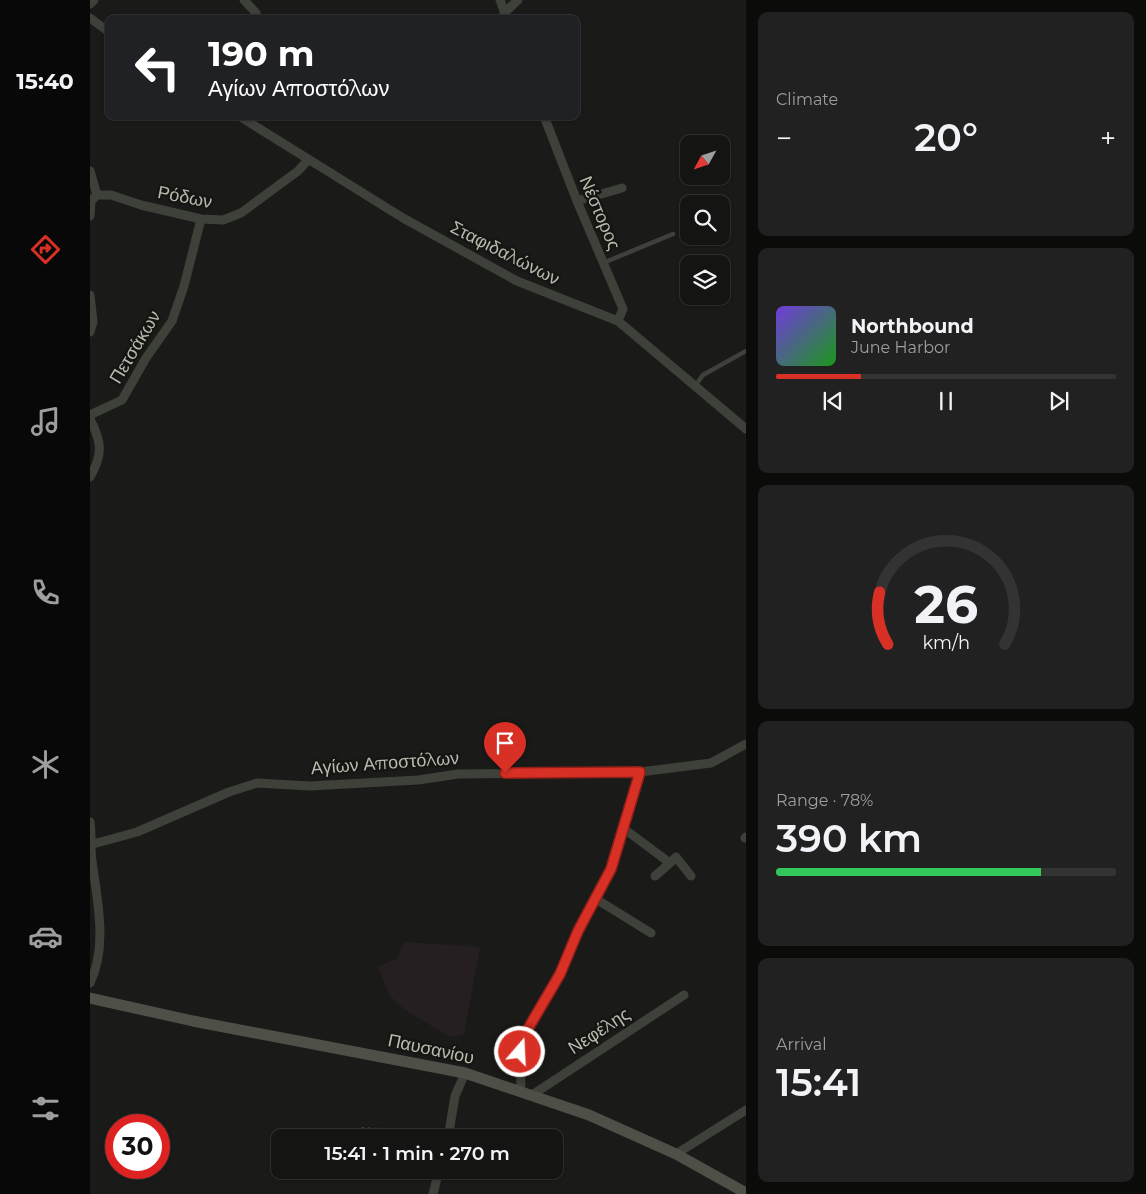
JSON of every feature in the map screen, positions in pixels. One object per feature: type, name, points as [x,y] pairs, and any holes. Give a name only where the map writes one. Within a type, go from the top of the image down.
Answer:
[{"type":"street","points":[[90,4],[94,0]]},
{"type":"street","points":[[244,0],[256,13],[255,15]]},
{"type":"street","points":[[500,0],[505,15]]},
{"type":"street","points":[[506,15],[518,0]]},
{"type":"street","points":[[90,18],[105,29]]},
{"type":"street","name":"Σταφιδαλώνων","points":[[245,120],[403,218],[517,281],[618,321],[746,429]]},
{"type":"street","name":"Νέστορος","points":[[546,120],[623,310],[618,321]]},
{"type":"street","name":"Ρόδων","points":[[93,199],[111,195],[142,206],[201,219],[223,220],[241,213],[298,172],[308,160]]},
{"type":"street","points":[[90,171],[93,199],[90,216]]},
{"type":"street","points":[[577,201],[622,188]]},
{"type":"street","name":"Πετσάκων","points":[[90,414],[122,400],[146,358],[172,321],[184,286],[201,219]]},
{"type":"street","points":[[90,294],[93,322],[90,332]]},
{"type":"street","points":[[90,419],[97,433],[101,450],[90,477]]},
{"type":"street","name":"Αγίων Αποστόλων","points":[[93,844],[138,832],[229,792],[257,783],[310,786],[418,780],[458,774],[640,772],[711,763],[746,744]]},
{"type":"street","points":[[527,1093],[520,1052],[522,1039],[560,974],[578,931],[611,869],[640,772]]},
{"type":"street","points":[[90,822],[93,844],[92,861],[98,891],[99,926],[95,968],[90,983]]},
{"type":"street","points":[[623,828],[670,863]]},
{"type":"street","points":[[655,876],[676,857],[691,876]]},
{"type":"street","points":[[596,899],[651,933]]},
{"type":"street","name":"Νεφέλης","points":[[527,1093],[684,996]]},
{"type":"street","name":"Παυσανίου","points":[[90,998],[465,1073],[589,1115],[676,1154],[746,1193]]},
{"type":"street","points":[[450,1129],[455,1096],[465,1073]]},
{"type":"street","points":[[676,1154],[746,1110]]},
{"type":"street","points":[[433,1194],[437,1179]]},
{"type":"lane","points":[[603,263],[673,234]]},
{"type":"lane","points":[[694,387],[703,376],[746,351]]},
{"type":"path","points":[[358,1129],[375,1129]]},
{"type":"shaded area","points":[[404,942],[480,947],[464,1034],[450,1037],[404,1009],[390,996],[378,967],[398,958]]},
{"type":"route","points":[[505,773],[640,772],[611,869],[578,931],[560,974],[522,1039],[520,1052]]}]
